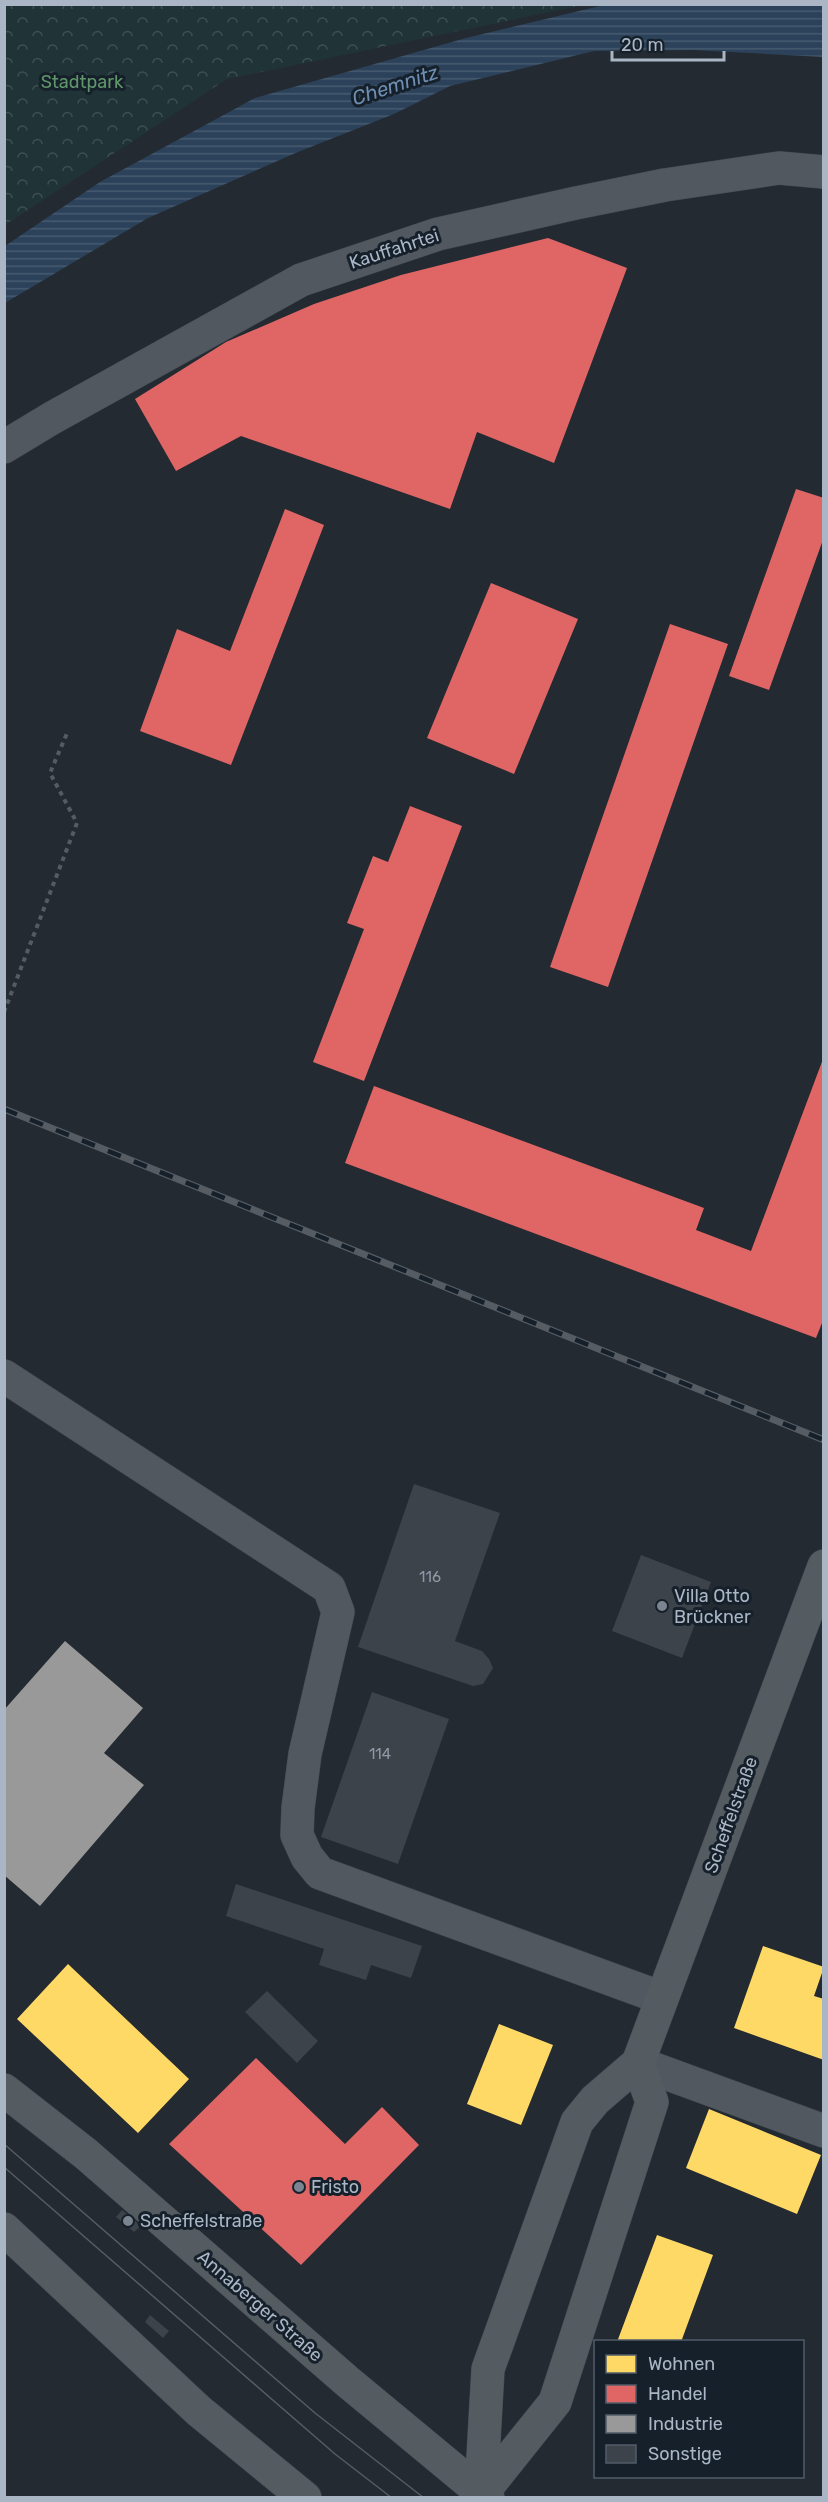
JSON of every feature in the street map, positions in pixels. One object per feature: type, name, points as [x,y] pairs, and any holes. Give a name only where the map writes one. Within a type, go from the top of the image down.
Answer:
[{"type":"main road","name":"Scheffelstraße","points":[[482,2496],[488,2369],[577,2122],[595,2100],[638,2063],[824,1566]]},
{"type":"main road","points":[[482,2496],[555,2402],[652,2102],[638,2063]]},
{"type":"main road","name":"Annaberger Straße","points":[[4,2090],[86,2154],[482,2496]]},
{"type":"main road","points":[[4,2229],[199,2411],[305,2498]]},
{"type":"street","name":"Kauffahrtei","points":[[4,447],[52,417],[301,280],[438,234],[576,203],[665,185],[779,168],[824,171]]},
{"type":"street","points":[[4,1376],[329,1588],[338,1612],[305,1754],[297,1835],[307,1857],[320,1873],[662,1998]]},
{"type":"street","points":[[638,2063],[824,2131]]},
{"type":"path","points":[[4,1012],[76,823],[50,773],[68,731]]},
{"type":"green space","name":"Stadtpark","points":[[5,4],[583,5],[227,79],[5,225]]},
{"type":"water","name":"Chemnitz","points":[[604,5],[823,5],[823,57],[692,50],[594,51],[450,86],[394,114],[298,152],[148,218],[5,303],[5,246],[100,182],[255,98],[466,38]]},
{"type":"building: Wohnen","points":[[763,1946],[824,1967],[814,1996],[824,1999],[824,2060],[734,2028]]},
{"type":"building: Wohnen","points":[[68,1964],[189,2079],[138,2133],[17,2019]]},
{"type":"building: Wohnen","points":[[499,2024],[553,2045],[521,2125],[467,2104]]},
{"type":"building: Wohnen","points":[[709,2109],[821,2155],[797,2214],[686,2168]]},
{"type":"building: Wohnen","points":[[657,2235],[713,2255],[682,2340],[618,2340]]},
{"type":"building: Handel","points":[[548,238],[627,268],[554,463],[477,432],[450,509],[241,436],[176,471],[135,399],[226,342],[314,304],[401,275]]},
{"type":"building: Handel","points":[[796,489],[824,498],[824,537],[769,690],[729,676]]},
{"type":"building: Handel","points":[[285,509],[324,525],[231,765],[140,731],[177,629],[230,651]]},
{"type":"building: Handel","points":[[491,583],[578,619],[514,774],[427,738]]},
{"type":"building: Handel","points":[[670,624],[728,644],[608,987],[550,967]]},
{"type":"building: Handel","points":[[410,806],[462,826],[364,1081],[313,1062],[364,929],[347,923],[373,856],[388,862]]},
{"type":"building: Handel","points":[[823,1059],[824,1318],[816,1338],[345,1163],[374,1086],[704,1208],[696,1230],[751,1251]]},
{"type":"building: Handel","points":[[256,2058],[345,2144],[382,2107],[419,2145],[301,2265],[169,2144]]},
{"type":"building: Industrie","points":[[65,1641],[143,1708],[104,1753],[144,1785],[40,1906],[4,1875],[4,1710]]},
{"type":"building: Sonstige","points":[[414,1484],[500,1513],[455,1641],[482,1651],[489,1659],[493,1668],[483,1684],[473,1686],[358,1647]]},
{"type":"building: Sonstige","name":"Villa Otto Brückner","points":[[641,1555],[711,1582],[682,1658],[612,1631]]},
{"type":"building: Sonstige","points":[[372,1692],[449,1719],[398,1864],[321,1837]]},
{"type":"building: Sonstige","points":[[236,1884],[422,1946],[411,1978],[371,1965],[366,1980],[319,1965],[324,1949],[226,1916]]},
{"type":"building: Sonstige","points":[[267,1991],[318,2041],[297,2063],[245,2012]]},
{"type":"building: Sonstige","name":"Scheffelstraße","points":[[122,2210],[141,2226],[134,2232],[116,2217]]},
{"type":"building: Sonstige","points":[[150,2315],[169,2331],[163,2338],[145,2322]]},
{"type":"tram line","points":[[4,2144],[315,2413],[424,2498]]},
{"type":"tram line","points":[[4,2167],[335,2454],[392,2498]]},
{"type":"railway","points":[[4,1109],[824,1440]]},
{"type":"place","name":"Villa Otto Brückner","points":[[662,1606]]},
{"type":"place","name":"Fristo","points":[[299,2187]]},
{"type":"place","name":"Scheffelstraße","points":[[128,2221]]}]
